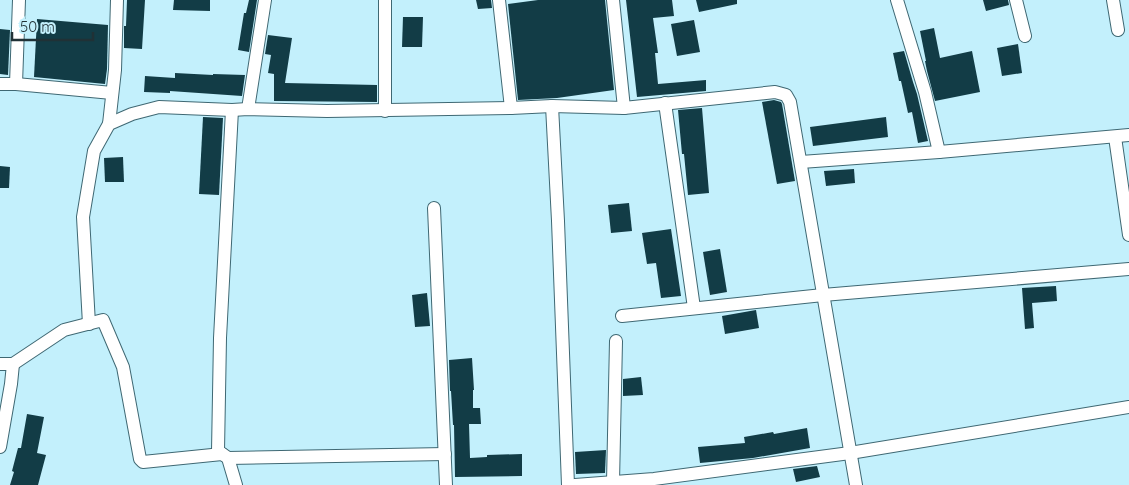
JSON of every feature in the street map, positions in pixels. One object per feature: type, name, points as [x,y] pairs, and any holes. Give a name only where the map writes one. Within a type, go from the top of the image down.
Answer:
[{"type":"street","points":[[16,84],[19,0]]},
{"type":"street","points":[[89,324],[83,217],[94,151],[109,124],[115,70],[117,0]]},
{"type":"street","points":[[248,109],[265,0]]},
{"type":"street","points":[[385,0],[385,111]]},
{"type":"street","points":[[499,0],[512,108]]},
{"type":"street","points":[[613,0],[624,108]]},
{"type":"street","points":[[897,0],[925,92],[939,152]]},
{"type":"street","points":[[1016,0],[1025,36]]},
{"type":"street","points":[[1113,0],[1118,30]]},
{"type":"street","points":[[0,84],[112,93]]},
{"type":"street","points":[[109,124],[132,114],[159,107],[326,111],[552,106],[624,108],[775,92],[786,95],[790,102],[801,162],[856,485]]},
{"type":"street","points":[[665,103],[694,308]]},
{"type":"street","points":[[552,106],[568,485]]},
{"type":"street","points":[[232,110],[220,338],[218,451],[225,456],[236,485]]},
{"type":"street","points":[[801,162],[1129,135]]},
{"type":"street","points":[[1115,136],[1129,235]]},
{"type":"street","points":[[434,208],[446,485]]},
{"type":"street","points":[[622,316],[823,294],[1129,269]]},
{"type":"street","points":[[0,364],[13,364],[64,330],[103,320],[123,367],[140,459],[143,462],[225,456],[445,454]]},
{"type":"street","points":[[613,482],[616,341]]},
{"type":"street","points":[[0,447],[12,384],[13,364]]},
{"type":"street","points":[[574,485],[613,482],[654,482],[850,453],[1129,407]]},
{"type":"building","points":[[127,0],[145,0],[142,49],[124,48]]},
{"type":"building","points":[[174,0],[210,0],[210,11],[173,10]]},
{"type":"building","points":[[249,0],[257,0],[249,52],[238,50],[244,13],[246,13]]},
{"type":"building","points":[[476,0],[491,0],[492,8],[478,9]]},
{"type":"building","points":[[538,0],[605,0],[614,90],[557,98],[518,100],[508,4]]},
{"type":"building","points":[[626,0],[672,0],[674,16],[653,18],[658,53],[655,53],[658,84],[706,80],[706,91],[637,97]]},
{"type":"building","points":[[696,0],[737,0],[737,4],[699,12]]},
{"type":"building","points":[[983,0],[1008,0],[1009,5],[986,11]]},
{"type":"building","points":[[403,17],[423,17],[422,47],[402,47]]},
{"type":"building","points":[[37,19],[108,25],[105,84],[34,77]]},
{"type":"building","points":[[694,20],[700,52],[677,56],[671,24]]},
{"type":"building","points":[[934,28],[940,58],[972,51],[980,92],[935,101],[927,71],[920,31]]},
{"type":"building","points":[[0,29],[10,30],[8,75],[0,74]]},
{"type":"building","points":[[268,35],[292,38],[285,83],[377,85],[377,102],[274,101],[274,74],[268,73],[271,55],[265,54]]},
{"type":"building","points":[[1018,44],[1022,73],[1002,76],[997,48]]},
{"type":"building","points":[[904,51],[928,141],[918,143],[912,112],[908,113],[901,81],[899,81],[893,53]]},
{"type":"building","points":[[175,73],[245,75],[242,96],[170,91],[170,93],[144,92],[145,76],[175,78]]},
{"type":"building","points":[[774,100],[782,104],[795,181],[777,184],[762,102]]},
{"type":"building","points":[[702,108],[709,193],[688,195],[678,110]]},
{"type":"building","points":[[203,117],[223,118],[219,195],[199,194]]},
{"type":"building","points":[[886,117],[888,137],[813,146],[810,127]]},
{"type":"building","points":[[123,157],[124,182],[105,182],[104,158]]},
{"type":"building","points":[[0,166],[10,167],[9,188],[0,188]]},
{"type":"building","points":[[854,169],[855,183],[826,186],[824,171]]},
{"type":"building","points":[[629,203],[632,231],[611,233],[608,205]]},
{"type":"building","points":[[671,229],[681,296],[661,298],[656,263],[647,264],[642,233]]},
{"type":"building","points":[[720,249],[727,292],[710,295],[703,252]]},
{"type":"building","points":[[1056,286],[1057,301],[1032,303],[1034,328],[1025,329],[1022,288]]},
{"type":"building","points":[[427,293],[430,326],[415,327],[412,295]]},
{"type":"building","points":[[756,310],[759,328],[725,334],[722,316]]},
{"type":"building","points":[[472,358],[473,408],[480,408],[481,424],[469,424],[470,458],[487,457],[487,455],[522,454],[522,476],[455,477],[454,425],[449,360]]},
{"type":"building","points":[[641,377],[643,395],[623,396],[623,379]]},
{"type":"building","points":[[27,414],[44,417],[37,453],[46,455],[38,485],[10,485],[18,448],[21,448]]},
{"type":"building","points":[[807,428],[810,448],[753,458],[700,463],[698,447],[745,443],[744,437]]},
{"type":"building","points":[[606,450],[605,473],[576,474],[575,452]]},
{"type":"building","points":[[817,466],[820,477],[796,482],[793,469]]}]
